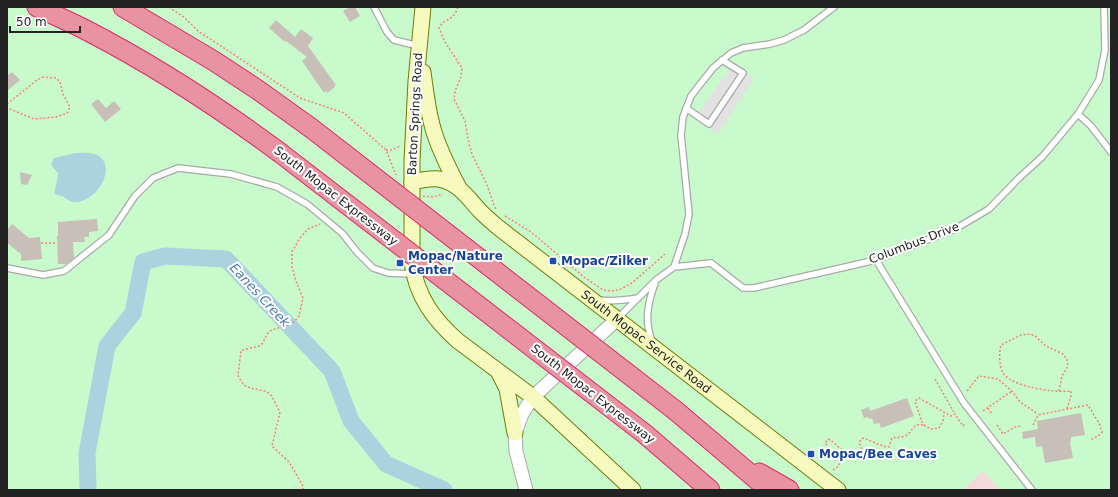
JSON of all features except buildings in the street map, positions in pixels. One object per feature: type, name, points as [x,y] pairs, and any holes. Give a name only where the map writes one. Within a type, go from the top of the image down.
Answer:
[{"type":"highway","name":"South Mopac Expressway","points":[[36,7],[83,28],[139,60],[236,120],[645,434],[710,490]]},
{"type":"highway","points":[[124,7],[214,61],[311,128],[676,411],[769,490]]},
{"type":"highway","points":[[727,455],[789,490]]},
{"type":"main road","name":"Barton Springs Road","points":[[412,182],[416,81],[423,7]]},
{"type":"main road","name":"Barton Springs Road","points":[[419,46],[427,102],[435,135],[459,188]]},
{"type":"main road","points":[[459,188],[440,179],[412,182],[411,252],[413,274],[427,307],[436,320],[458,342],[533,397],[633,490]]},
{"type":"main road","name":"South Mopac Service Road","points":[[459,188],[481,212],[499,228],[616,320],[838,490]]},
{"type":"main road","points":[[497,371],[507,389],[515,433]]},
{"type":"street","points":[[525,488],[516,451],[515,433],[522,414],[533,397],[616,320]]},
{"type":"lane","points":[[374,7],[387,32],[394,40],[419,46]]},
{"type":"lane","points":[[616,320],[656,280],[674,267],[685,234],[689,214],[681,126],[691,96],[712,68],[731,53],[742,48],[770,44],[784,40],[804,30],[834,7]]},
{"type":"lane","name":"Columbus Drive","points":[[674,267],[711,263],[744,288],[754,288],[876,260],[955,229],[989,209],[1042,157],[1078,114],[1099,80],[1105,50],[1104,7]]},
{"type":"lane","points":[[686,108],[709,124],[743,73],[722,60]]},
{"type":"lane","points":[[1078,114],[1091,126],[1111,152]]},
{"type":"lane","points":[[7,268],[43,275],[64,271],[109,235],[135,196],[153,178],[178,168],[230,174],[277,187],[307,204],[342,233],[356,252],[373,268],[388,272],[413,274]]},
{"type":"lane","points":[[876,260],[964,403],[1032,490]]},
{"type":"lane","points":[[656,280],[648,300],[647,321],[650,337],[656,350]]},
{"type":"lane","points":[[588,297],[605,301],[622,301],[639,298]]},
{"type":"path","points":[[168,7],[185,18],[198,31],[300,98],[344,113],[386,150],[396,176]]},
{"type":"path","points":[[458,7],[453,18],[441,24],[439,28],[445,42],[462,68],[461,78],[454,91],[454,98],[465,120],[472,154],[498,211]]},
{"type":"path","points":[[7,104],[37,80],[43,78],[56,78],[60,82],[63,94],[70,107],[68,112],[56,117],[34,119],[7,108]]},
{"type":"path","points":[[386,150],[398,148],[403,144]]},
{"type":"path","points":[[420,196],[433,197],[459,188]]},
{"type":"path","points":[[502,215],[510,218],[531,232],[584,277],[604,290],[620,290],[632,283],[666,254]]},
{"type":"path","points":[[303,490],[303,486],[289,462],[272,446],[280,412],[276,402],[271,395],[265,391],[250,388],[244,385],[238,375],[241,351],[262,344],[267,333],[294,322],[300,316],[303,298],[292,267],[292,252],[300,238],[308,229],[327,221]]},
{"type":"path","points":[[41,243],[57,243]]},
{"type":"path","points":[[1059,391],[1062,376],[1068,366],[1067,359],[1063,354],[1046,346],[1035,336],[1030,334],[1021,335],[1001,345],[1001,368],[1007,377],[1020,384],[1034,388],[1059,391],[1071,391],[1067,409]]},
{"type":"path","points":[[967,391],[979,376],[998,379],[1012,391],[1020,402],[1038,414],[1088,405],[1100,425],[1102,432],[1090,440]]},
{"type":"path","points":[[935,379],[963,426],[965,424]]},
{"type":"path","points":[[983,412],[1012,391]]},
{"type":"path","points":[[923,425],[915,401],[919,398],[944,413],[951,416],[955,414]]},
{"type":"path","points":[[947,400],[952,400]]},
{"type":"path","points":[[988,408],[992,414]]},
{"type":"path","points":[[829,473],[839,466],[838,461],[825,443],[828,440],[835,442],[843,451],[865,461],[866,457],[859,442],[863,438],[880,446],[889,447],[892,438],[903,437],[910,433],[914,426],[919,424],[931,429],[939,428],[943,421],[944,413]]},
{"type":"path","points":[[1033,425],[1038,414]]},
{"type":"path","points":[[997,425],[1003,434],[1015,427],[1021,426]]},
{"type":"shaded area","points":[[733,64],[754,79],[718,134],[695,118]]},
{"type":"shaded area","points":[[983,471],[1001,490],[962,490]]},
{"type":"green space","points":[[7,7],[1111,7],[1111,490],[1001,490],[983,471],[962,490],[7,490]]},
{"type":"water","points":[[76,153],[95,154],[102,159],[105,165],[106,173],[103,181],[92,196],[75,202],[55,194],[58,173],[51,165],[54,158]]},
{"type":"waterway","name":"Eanes Creek","points":[[88,490],[87,453],[107,346],[133,313],[143,262],[165,256],[226,259],[332,371],[351,421],[386,464],[444,490]]},
{"type":"place","name":"Mopac/Zilker","points":[[553,261]]},
{"type":"place","name":"Mopac/Nature Center","points":[[400,263]]},
{"type":"place","name":"Mopac/Bee Caves","points":[[811,454]]}]
